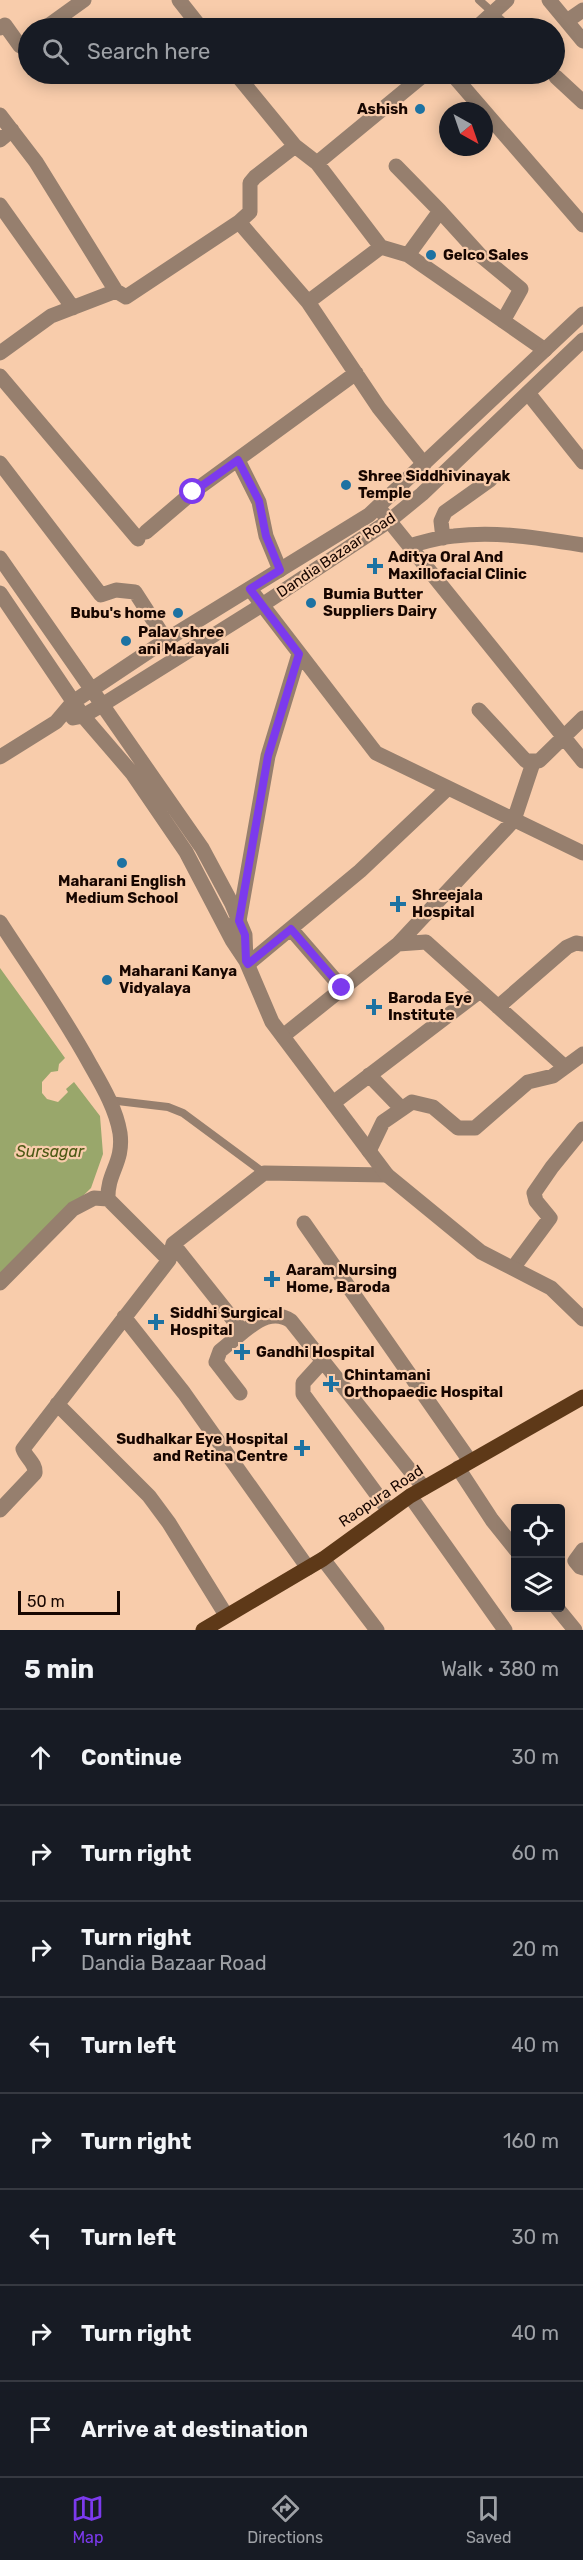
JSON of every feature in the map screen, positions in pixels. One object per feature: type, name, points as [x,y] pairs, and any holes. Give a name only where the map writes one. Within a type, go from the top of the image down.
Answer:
[{"type":"main road","name":"Raopura Road","points":[[203,1630],[323,1559],[417,1492],[583,1397]]},
{"type":"street","points":[[59,18],[84,0]]},
{"type":"street","points":[[179,0],[193,18]]},
{"type":"street","points":[[487,18],[507,0]]},
{"type":"street","points":[[549,0],[564,18]]},
{"type":"street","points":[[567,21],[583,10]]},
{"type":"street","points":[[565,19],[583,42]]},
{"type":"street","points":[[0,28],[5,25],[18,43]]},
{"type":"street","points":[[244,84],[295,146],[317,163],[381,247],[408,255],[545,350]]},
{"type":"street","points":[[317,163],[413,84]]},
{"type":"street","points":[[461,84],[583,225]]},
{"type":"street","points":[[564,84],[583,102]]},
{"type":"street","points":[[0,115],[6,135],[36,162],[116,291],[126,297],[239,222],[249,212],[250,183],[295,146]]},
{"type":"street","points":[[396,166],[480,255],[521,289],[503,321]]},
{"type":"street","points":[[0,206],[73,308]]},
{"type":"street","points":[[408,255],[440,210]]},
{"type":"street","points":[[239,222],[308,302],[379,408],[424,464]]},
{"type":"street","points":[[308,302],[381,247]]},
{"type":"street","points":[[0,353],[51,316],[116,291]]},
{"type":"street","name":"Dandia Bazaar Road","points":[[56,722],[73,702],[166,640],[369,515],[583,314]]},
{"type":"street","name":"Dandia Bazaar Road","points":[[56,722],[83,716],[102,705],[262,605],[389,521],[583,340]]},
{"type":"street","points":[[0,376],[142,536],[193,492],[356,373]]},
{"type":"street","points":[[528,393],[583,462]]},
{"type":"street","points":[[238,460],[259,501],[266,536],[280,570]]},
{"type":"street","points":[[0,463],[101,595],[116,590],[135,592],[166,640]]},
{"type":"street","points":[[443,538],[441,521],[445,512],[490,480]]},
{"type":"street","points":[[378,507],[583,762]]},
{"type":"street","points":[[409,546],[443,538],[496,535],[535,536],[583,545]]},
{"type":"street","points":[[0,558],[202,848],[232,925]]},
{"type":"street","points":[[250,589],[376,753],[583,853]]},
{"type":"street","points":[[0,593],[83,716],[132,773],[232,925],[245,935],[247,962],[272,1022],[387,1175],[481,1252],[551,1288],[583,1319]]},
{"type":"street","points":[[232,925],[268,756],[299,654]]},
{"type":"street","points":[[479,710],[526,761],[533,763],[539,761],[583,718]]},
{"type":"street","points":[[0,757],[56,722]]},
{"type":"street","points":[[283,1036],[398,944],[514,820],[533,763]]},
{"type":"street","points":[[247,962],[291,929],[360,871],[448,788]]},
{"type":"street","points":[[0,922],[76,1038],[109,1100],[117,1121],[121,1154],[107,1186],[108,1199],[169,1260]]},
{"type":"street","points":[[291,929],[342,988]]},
{"type":"street","points":[[398,944],[426,942],[565,1067]]},
{"type":"street","points":[[498,1007],[567,947],[576,943],[583,944]]},
{"type":"street","points":[[333,1102],[480,991]]},
{"type":"street","points":[[369,1151],[383,1122],[400,1108],[412,1102],[433,1107],[458,1128],[475,1128],[528,1082],[553,1076],[583,1054]]},
{"type":"street","points":[[369,1075],[400,1108]]},
{"type":"street","points":[[513,1268],[550,1218],[536,1201],[534,1193],[583,1129]]},
{"type":"street","points":[[0,1510],[34,1476],[36,1468],[23,1449],[169,1260],[173,1244],[264,1173],[387,1175]]},
{"type":"street","points":[[0,1283],[73,1209],[94,1198],[108,1199]]},
{"type":"street","points":[[304,1223],[464,1465],[492,1520],[511,1544]]},
{"type":"street","points":[[173,1244],[243,1332]]},
{"type":"street","points":[[240,1393],[216,1362],[220,1351],[243,1332],[270,1316],[284,1316],[291,1321],[323,1361],[417,1492],[505,1630]]},
{"type":"street","points":[[124,1317],[184,1393],[308,1568]]},
{"type":"street","points":[[323,1361],[303,1383],[303,1394],[389,1511]]},
{"type":"street","points":[[57,1404],[149,1496],[169,1523],[226,1615]]},
{"type":"street","points":[[583,1550],[575,1561],[579,1567],[583,1568]]},
{"type":"street","points":[[323,1559],[377,1630]]},
{"type":"street","points":[[560,1612],[575,1630]]},
{"type":"lane","points":[[479,0],[499,18]]},
{"type":"lane","points":[[109,1100],[168,1107],[183,1113],[264,1173]]},
{"type":"water","name":"Sursagar","points":[[0,968],[65,1058],[59,1064],[58,1071],[51,1072],[42,1082],[42,1093],[47,1099],[58,1102],[68,1092],[66,1089],[74,1082],[100,1116],[103,1154],[91,1188],[0,1278]]},
{"type":"place","name":"Ashish","points":[[420,109]]},
{"type":"place","name":"Gelco Sales","points":[[431,255]]},
{"type":"place","name":"Shree Siddhivinayak Temple","points":[[346,485]]},
{"type":"place","name":"Aditya Oral And Maxillofacial Clinic","points":[[375,566]]},
{"type":"place","name":"Bumia Butter Suppliers Dairy","points":[[311,603]]},
{"type":"place","name":"Bubu's home","points":[[178,613]]},
{"type":"place","name":"Palav shree ani Madayali","points":[[126,641]]},
{"type":"place","name":"Maharani English Medium School","points":[[122,863]]},
{"type":"place","name":"Shreejala Hospital","points":[[398,904]]},
{"type":"place","name":"Maharani Kanya Vidyalaya","points":[[107,980]]},
{"type":"place","name":"Baroda Eye Institute","points":[[374,1007]]},
{"type":"place","name":"Aaram Nursing Home, Baroda","points":[[272,1279]]},
{"type":"place","name":"Siddhi Surgical Hospital","points":[[156,1322]]},
{"type":"place","name":"Gandhi Hospital","points":[[242,1352]]},
{"type":"place","name":"Chintamani Orthopaedic Hospital","points":[[331,1384]]},
{"type":"place","name":"Sudhalkar Eye Hospital and Retina Centre","points":[[302,1448]]},
{"type":"route","points":[[193,492],[238,460],[259,501],[266,536],[280,570],[250,589],[299,654],[268,756],[239,921],[245,935],[246,961],[248,964],[291,929],[342,988]]}]
